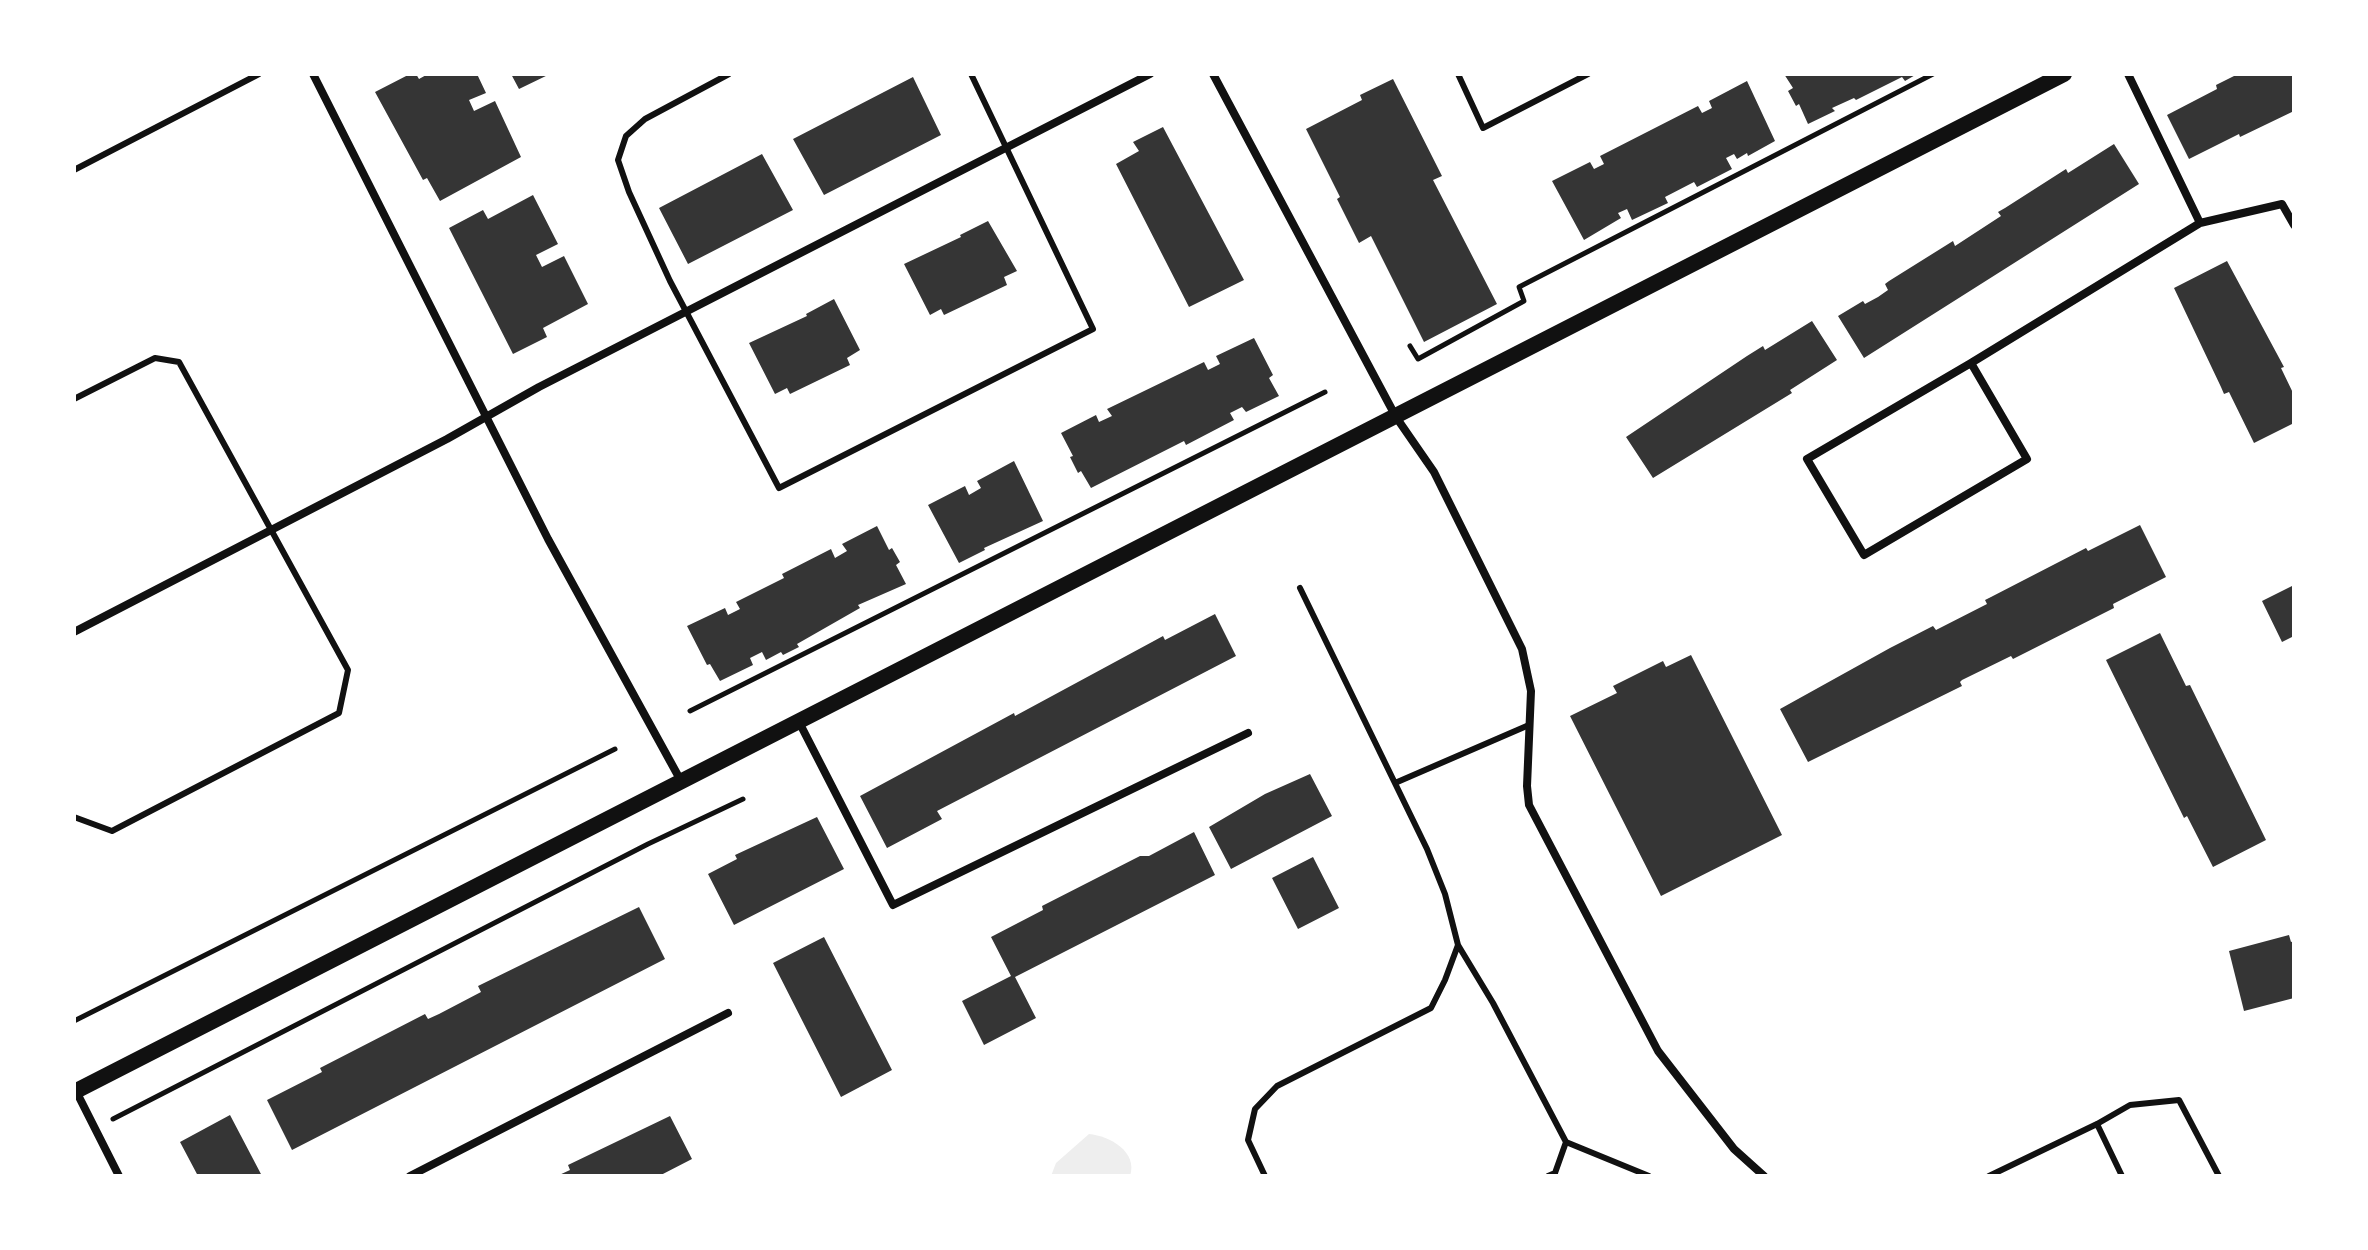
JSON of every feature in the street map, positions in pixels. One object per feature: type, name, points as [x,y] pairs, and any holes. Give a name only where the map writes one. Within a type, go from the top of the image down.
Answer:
[{"type":"main road","points":[[75,1092],[2064,74]]},
{"type":"street","points":[[313,74],[548,539],[681,781]]},
{"type":"street","points":[[74,632],[486,418],[539,387],[1150,74]]},
{"type":"street","points":[[1213,74],[1396,417],[1434,472],[1522,649],[1531,691],[1529,805],[1658,1051],[1734,1149],[1764,1176]]},
{"type":"street","points":[[2128,74],[2200,223]]},
{"type":"street","points":[[1971,363],[2027,459],[1864,555],[1807,459],[2200,223],[2282,204],[2294,197]]},
{"type":"street","points":[[2282,204],[2294,225]]},
{"type":"street","points":[[799,722],[893,905],[1248,733]]},
{"type":"street","points":[[410,1176],[728,1013]]},
{"type":"street","points":[[75,1092],[119,1176]]},
{"type":"lane","points":[[74,170],[259,74]]},
{"type":"lane","points":[[729,74],[645,119],[626,136],[618,160],[629,192],[686,312],[779,488],[1093,329],[971,74]]},
{"type":"lane","points":[[1458,74],[1483,128],[1588,74]]},
{"type":"lane","points":[[74,399],[155,358],[179,362],[348,670],[339,713],[112,831],[74,817]]},
{"type":"lane","points":[[1300,588],[1440,882],[1458,945],[1493,1003],[1566,1142],[1649,1176]]},
{"type":"lane","points":[[1395,783],[1529,725]]},
{"type":"lane","points":[[1265,1176],[1248,1140],[1255,1109],[1277,1086],[1431,1008],[1458,945]]},
{"type":"lane","points":[[1989,1176],[1999,1174],[2130,1105],[2179,1100],[2219,1176]]},
{"type":"lane","points":[[2097,1124],[2122,1176]]},
{"type":"lane","points":[[1548,1176],[1555,1173],[1566,1142]]},
{"type":"path","points":[[1410,346],[1418,359],[1524,301],[1519,287],[1933,74]]},
{"type":"path","points":[[690,711],[1325,392]]},
{"type":"path","points":[[74,1021],[615,749]]},
{"type":"path","points":[[95,1129],[648,844],[743,799]]},
{"type":"shaded area","points":[[1089,1134],[1113,1142],[1126,1153],[1130,1160],[1130,1176],[1051,1176],[1056,1163]]},
{"type":"building","points":[[410,74],[416,74],[419,79],[428,74],[477,74],[486,93],[469,100],[474,111],[495,101],[521,157],[440,201],[427,178],[423,180],[375,92]]},
{"type":"building","points":[[511,74],[550,74],[519,89]]},
{"type":"building","points":[[1784,74],[1917,74],[1905,81],[1902,77],[1856,100],[1854,98],[1832,108],[1835,111],[1808,124],[1799,104],[1796,106],[1788,91],[1793,88]]},
{"type":"building","points":[[2238,74],[2294,74],[2294,111],[2189,159],[2167,115],[2217,89],[2216,85]]},
{"type":"building","points":[[913,77],[941,135],[824,195],[793,139]]},
{"type":"building","points":[[1393,79],[1442,176],[1433,180],[1497,304],[1424,342],[1371,236],[1359,243],[1306,129],[1362,100],[1360,95]]},
{"type":"building","points":[[1747,81],[1775,141],[1748,156],[1747,153],[1737,159],[1734,154],[1726,158],[1732,169],[1697,187],[1694,182],[1665,197],[1668,203],[1632,220],[1627,209],[1618,213],[1621,218],[1584,240],[1552,181],[1590,162],[1594,169],[1604,164],[1600,156],[1698,106],[1702,113],[1712,108],[1709,101]]},
{"type":"building","points":[[1163,127],[1244,280],[1189,307],[1116,164],[1139,151],[1133,142]]},
{"type":"building","points":[[2114,144],[2139,184],[1864,358],[1838,316],[1863,301],[1865,304],[1878,297],[1888,290],[1885,284],[1889,281],[1953,241],[1955,246],[2001,216],[1998,212],[2066,169],[2068,173]]},
{"type":"building","points":[[762,154],[793,210],[688,264],[659,208]]},
{"type":"building","points":[[533,195],[558,244],[536,255],[542,267],[564,256],[588,304],[543,328],[547,337],[513,354],[449,228],[483,210],[488,219]]},
{"type":"building","points":[[988,221],[1017,271],[1004,277],[1007,285],[944,315],[941,309],[930,315],[904,264]]},
{"type":"building","points":[[2227,261],[2284,367],[2281,368],[2294,395],[2294,423],[2254,443],[2229,392],[2224,394],[2174,288]]},
{"type":"building","points":[[834,299],[860,350],[847,358],[850,365],[790,394],[787,388],[775,394],[749,343],[807,316]]},
{"type":"building","points":[[1812,321],[1837,360],[1790,390],[1792,393],[1653,478],[1626,437],[1763,346],[1765,350]]},
{"type":"building","points":[[1254,338],[1273,375],[1269,378],[1279,396],[1246,412],[1242,407],[1230,413],[1234,420],[1186,445],[1184,441],[1091,488],[1081,471],[1078,473],[1061,433],[1096,415],[1099,422],[1112,416],[1107,409],[1204,362],[1208,370],[1220,364],[1216,356]]},
{"type":"building","points":[[1014,461],[1043,521],[959,563],[928,505],[965,486],[969,495],[981,488],[977,481]]},
{"type":"building","points":[[2140,525],[2166,577],[2113,604],[2114,608],[2013,659],[2011,656],[1962,680],[1962,686],[1808,762],[1780,709],[1933,626],[1936,630],[1987,604],[1985,600],[2086,548],[2088,551]]},
{"type":"building","points":[[877,526],[889,550],[892,548],[900,562],[896,565],[906,584],[858,605],[860,608],[783,655],[781,652],[766,660],[762,652],[750,658],[753,665],[720,681],[710,664],[707,665],[687,626],[725,608],[728,615],[740,609],[736,602],[784,578],[782,574],[831,549],[835,558],[847,551],[842,544]]},
{"type":"building","points":[[2294,585],[2294,636],[2282,642],[2262,601]]},
{"type":"building","points":[[1215,614],[1236,656],[937,811],[942,819],[887,848],[860,796],[1163,636],[1165,640]]},
{"type":"building","points":[[2160,633],[2186,686],[2190,685],[2266,840],[2213,867],[2187,816],[2184,818],[2106,660]]},
{"type":"building","points":[[1691,655],[1782,835],[1661,896],[1570,716],[1617,693],[1613,686],[1663,661],[1666,667]]},
{"type":"building","points":[[1310,774],[1332,816],[1231,869],[1209,827],[1265,794]]},
{"type":"building","points":[[817,817],[844,869],[734,925],[708,874],[737,859],[735,855]]},
{"type":"building","points":[[1194,832],[1215,875],[1015,977],[1036,1018],[984,1045],[962,1001],[1011,976],[991,937],[1043,910],[1042,906]]},
{"type":"building","points":[[1313,857],[1339,908],[1298,929],[1272,878]]},
{"type":"building","points":[[639,907],[665,959],[292,1150],[267,1100],[322,1072],[320,1068],[425,1014],[428,1019],[481,992],[478,986]]},
{"type":"building","points":[[2289,935],[2291,942],[2294,941],[2294,998],[2244,1011],[2229,951]]},
{"type":"building","points":[[824,937],[892,1070],[841,1097],[773,963]]},
{"type":"building","points":[[230,1115],[262,1176],[198,1176],[180,1142]]},
{"type":"building","points":[[670,1116],[692,1159],[659,1176],[557,1176],[570,1170],[568,1165]]}]
